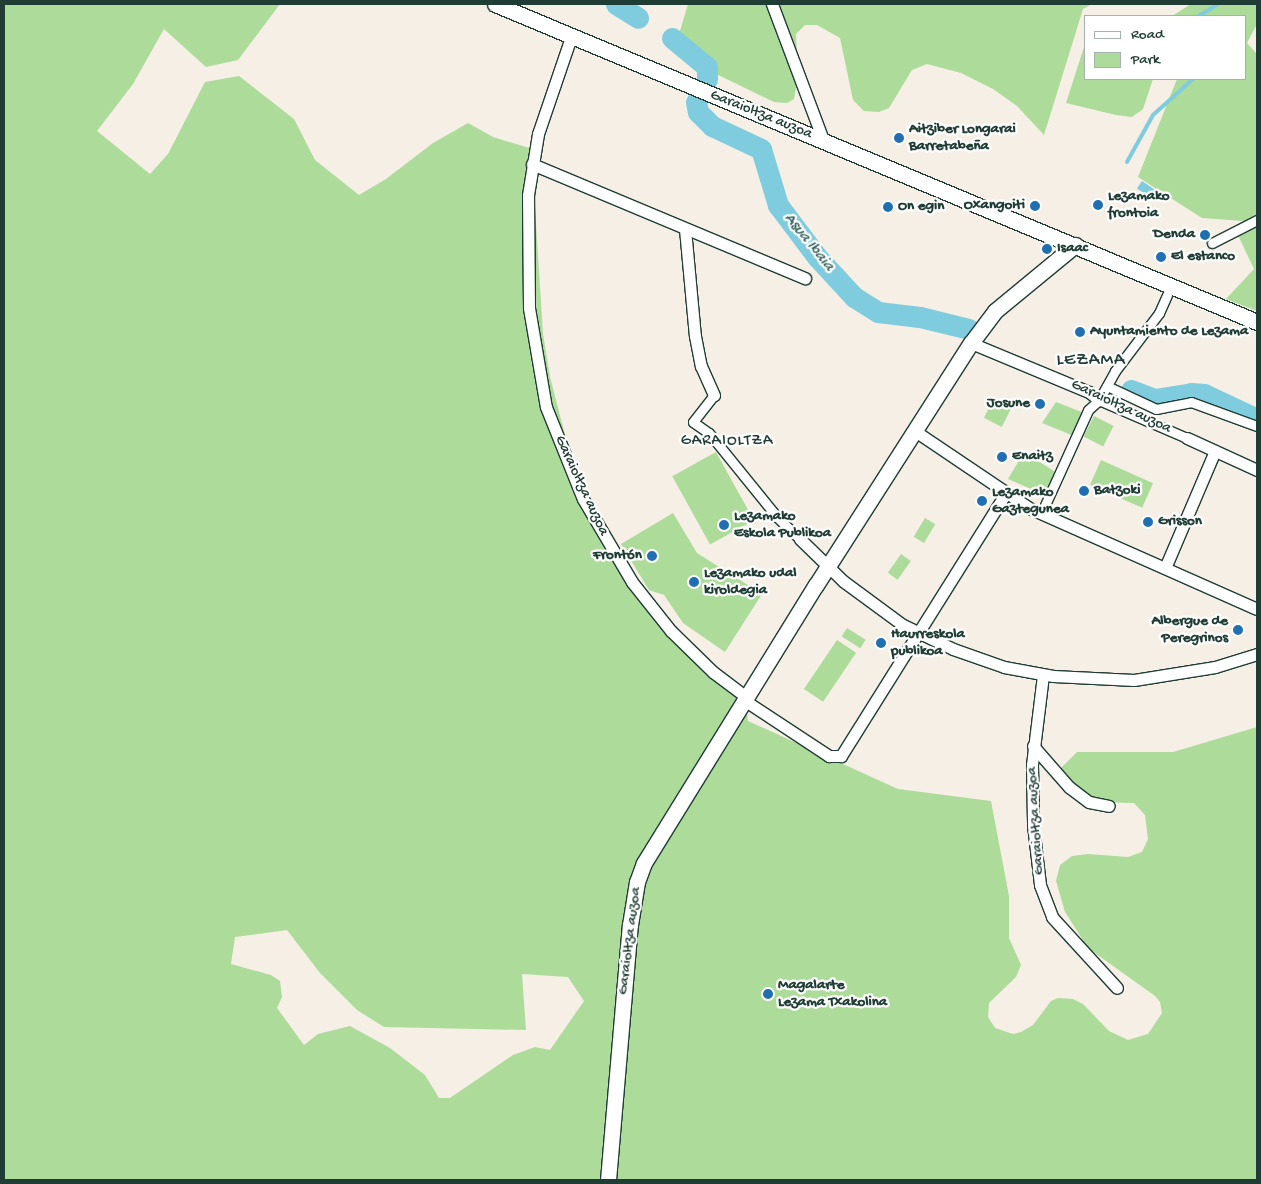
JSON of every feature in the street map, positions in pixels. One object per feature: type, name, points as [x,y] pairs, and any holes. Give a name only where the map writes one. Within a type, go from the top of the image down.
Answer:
[{"type":"street","points":[[495,4],[571,37]]},
{"type":"street","points":[[772,4],[823,140]]},
{"type":"street","name":"Garaioltza auzoa","points":[[1005,495],[837,758],[759,713],[671,631],[632,582],[595,521],[564,458],[546,407],[528,308],[526,233],[532,164],[552,87],[571,37],[823,140],[1257,322]]},
{"type":"street","points":[[532,164],[805,278]]},
{"type":"street","points":[[1212,244],[1257,220]]},
{"type":"street","points":[[685,228],[695,336],[702,366],[714,395],[693,422],[706,431],[776,517],[827,567],[874,606],[918,633],[1004,667],[1043,675],[1134,680],[1214,667],[1257,654]]},
{"type":"street","name":"Garaioltza auzoa","points":[[608,1180],[630,925],[637,882],[655,845],[827,567],[971,343],[995,311],[1075,245]]},
{"type":"street","points":[[1045,505],[1088,410],[1099,400],[1159,313],[1167,295]]},
{"type":"street","name":"Garaioltza auzoa","points":[[971,343],[1090,392],[1099,400],[1257,470]]},
{"type":"street","points":[[1107,386],[1156,409],[1191,402],[1257,426]]},
{"type":"street","points":[[915,431],[1005,495],[1257,610]]},
{"type":"street","points":[[1165,568],[1215,451]]},
{"type":"street","name":"Garaioltza auzoa","points":[[1043,675],[1033,746],[1033,825],[1044,902],[1052,917],[1117,988]]},
{"type":"street","name":"Garaioltza auzoa","points":[[1033,746],[1068,787],[1089,802],[1108,806]]},
{"type":"green space","points":[[4,4],[280,4],[238,60],[206,67],[164,29],[133,84],[97,131],[150,174],[168,154],[205,82],[239,76],[294,119],[315,160],[359,195],[386,179],[433,143],[468,123],[493,137],[539,151],[535,208],[543,334],[550,377],[579,489],[652,615],[676,644],[744,692],[748,721],[898,789],[991,801],[1009,896],[1009,938],[1021,965],[1016,977],[989,1003],[988,1017],[995,1028],[1013,1034],[1021,1032],[1033,1025],[1051,1001],[1058,998],[1073,999],[1083,1004],[1109,1031],[1128,1040],[1148,1034],[1162,1013],[1160,1002],[1155,996],[1088,948],[1065,912],[1056,881],[1060,865],[1072,856],[1088,854],[1128,857],[1142,852],[1148,839],[1145,815],[1134,803],[1092,802],[1072,795],[1051,778],[1077,752],[1173,752],[1257,727],[1257,1180],[4,1180]],"holes":[[[287,930],[320,973],[357,1010],[384,1027],[526,1030],[522,974],[568,977],[584,1001],[550,1050],[535,1047],[513,1055],[450,1098],[439,1098],[425,1075],[390,1048],[350,1026],[318,1034],[304,1045],[277,1008],[282,997],[280,981],[271,975],[231,964],[235,937]]]},
{"type":"green space","points":[[688,4],[1092,4],[1083,9],[1044,135],[1017,106],[993,89],[961,73],[927,64],[912,70],[889,108],[879,112],[864,111],[853,100],[840,38],[817,25],[805,25],[796,34],[798,78],[794,99],[787,103],[774,102],[712,72],[707,64],[677,41]]},
{"type":"green space","points":[[1191,4],[1257,4],[1257,24],[1247,43],[1257,54],[1257,222],[1202,218],[1138,177],[1177,80],[1246,80],[1246,15],[1174,15]]},
{"type":"green space","points":[[1084,47],[1084,80],[1153,80],[1143,109],[1132,117],[1066,103]]},
{"type":"green space","points":[[1257,224],[1257,311],[1226,299],[1254,269],[1237,233]]},
{"type":"green space","points":[[993,400],[1011,409],[1002,427],[984,418]]},
{"type":"green space","points":[[1056,402],[1084,413],[1074,436],[1042,423]]},
{"type":"green space","points":[[1094,416],[1114,426],[1103,446],[1084,436]]},
{"type":"green space","points":[[716,452],[754,520],[710,544],[672,476]]},
{"type":"green space","points":[[1024,452],[1057,473],[1047,496],[1008,479]]},
{"type":"green space","points":[[1101,460],[1153,483],[1142,508],[1090,485]]},
{"type":"green space","name":"Lezamako udal kiroldegia","points":[[673,513],[697,553],[762,594],[725,652],[683,623],[664,595],[649,590],[621,544]]},
{"type":"green space","points":[[925,518],[935,524],[924,543],[914,537]]},
{"type":"green space","points":[[901,554],[911,561],[898,580],[888,573]]},
{"type":"green space","points":[[847,628],[866,640],[860,648],[842,636]]},
{"type":"green space","points":[[837,640],[856,653],[823,702],[804,689]]},
{"type":"water","points":[[1142,181],[1157,191],[1152,199],[1137,188]]},
{"type":"waterway","name":"Asua Ibaia","points":[[616,4],[638,18]]},
{"type":"waterway","points":[[1201,15],[1218,4]]},
{"type":"waterway","name":"Asua Ibaia","points":[[672,38],[707,67],[707,79]]},
{"type":"waterway","points":[[1127,162],[1153,115],[1192,80]]},
{"type":"waterway","name":"Asua Ibaia","points":[[696,102],[698,112],[712,126],[761,149],[778,205],[818,258],[854,297],[878,312],[920,317],[969,329]]},
{"type":"waterway","name":"Asua Ibaia","points":[[1131,390],[1155,399],[1191,393],[1204,394],[1257,419]]},
{"type":"place","name":"Aitziber Longarai Barretabeña","points":[[899,138]]},
{"type":"place","name":"Lezamako frontoia","points":[[1098,205]]},
{"type":"place","name":"Oxangoiti","points":[[1035,206]]},
{"type":"place","name":"On egin","points":[[888,207]]},
{"type":"place","name":"Denda","points":[[1205,235]]},
{"type":"place","name":"Isaac","points":[[1047,249]]},
{"type":"place","name":"El estanco","points":[[1161,257]]},
{"type":"place","name":"Ayuntamiento de Lezama","points":[[1080,332]]},
{"type":"place","name":"Josune","points":[[1040,404]]},
{"type":"place","name":"Enaitz","points":[[1002,457]]},
{"type":"place","name":"Batzoki","points":[[1084,491]]},
{"type":"place","name":"Lezamako Gaztegunea","points":[[982,501]]},
{"type":"place","name":"Grisson","points":[[1148,522]]},
{"type":"place","name":"Lezamako Eskola Publikoa","points":[[724,525]]},
{"type":"place","name":"Frontón","points":[[652,556]]},
{"type":"place","name":"Lezamako udal kiroldegia","points":[[694,582]]},
{"type":"place","name":"Albergue de Peregrinos","points":[[1238,630]]},
{"type":"place","name":"Haurreskola publikoa","points":[[881,643]]},
{"type":"place","name":"Magalarte Lezama Txakolina","points":[[768,994]]},
{"type":"district","name":"LEZAMA","points":[[1091,361]]},
{"type":"district","name":"GARAIOLTZA","points":[[727,442]]}]
